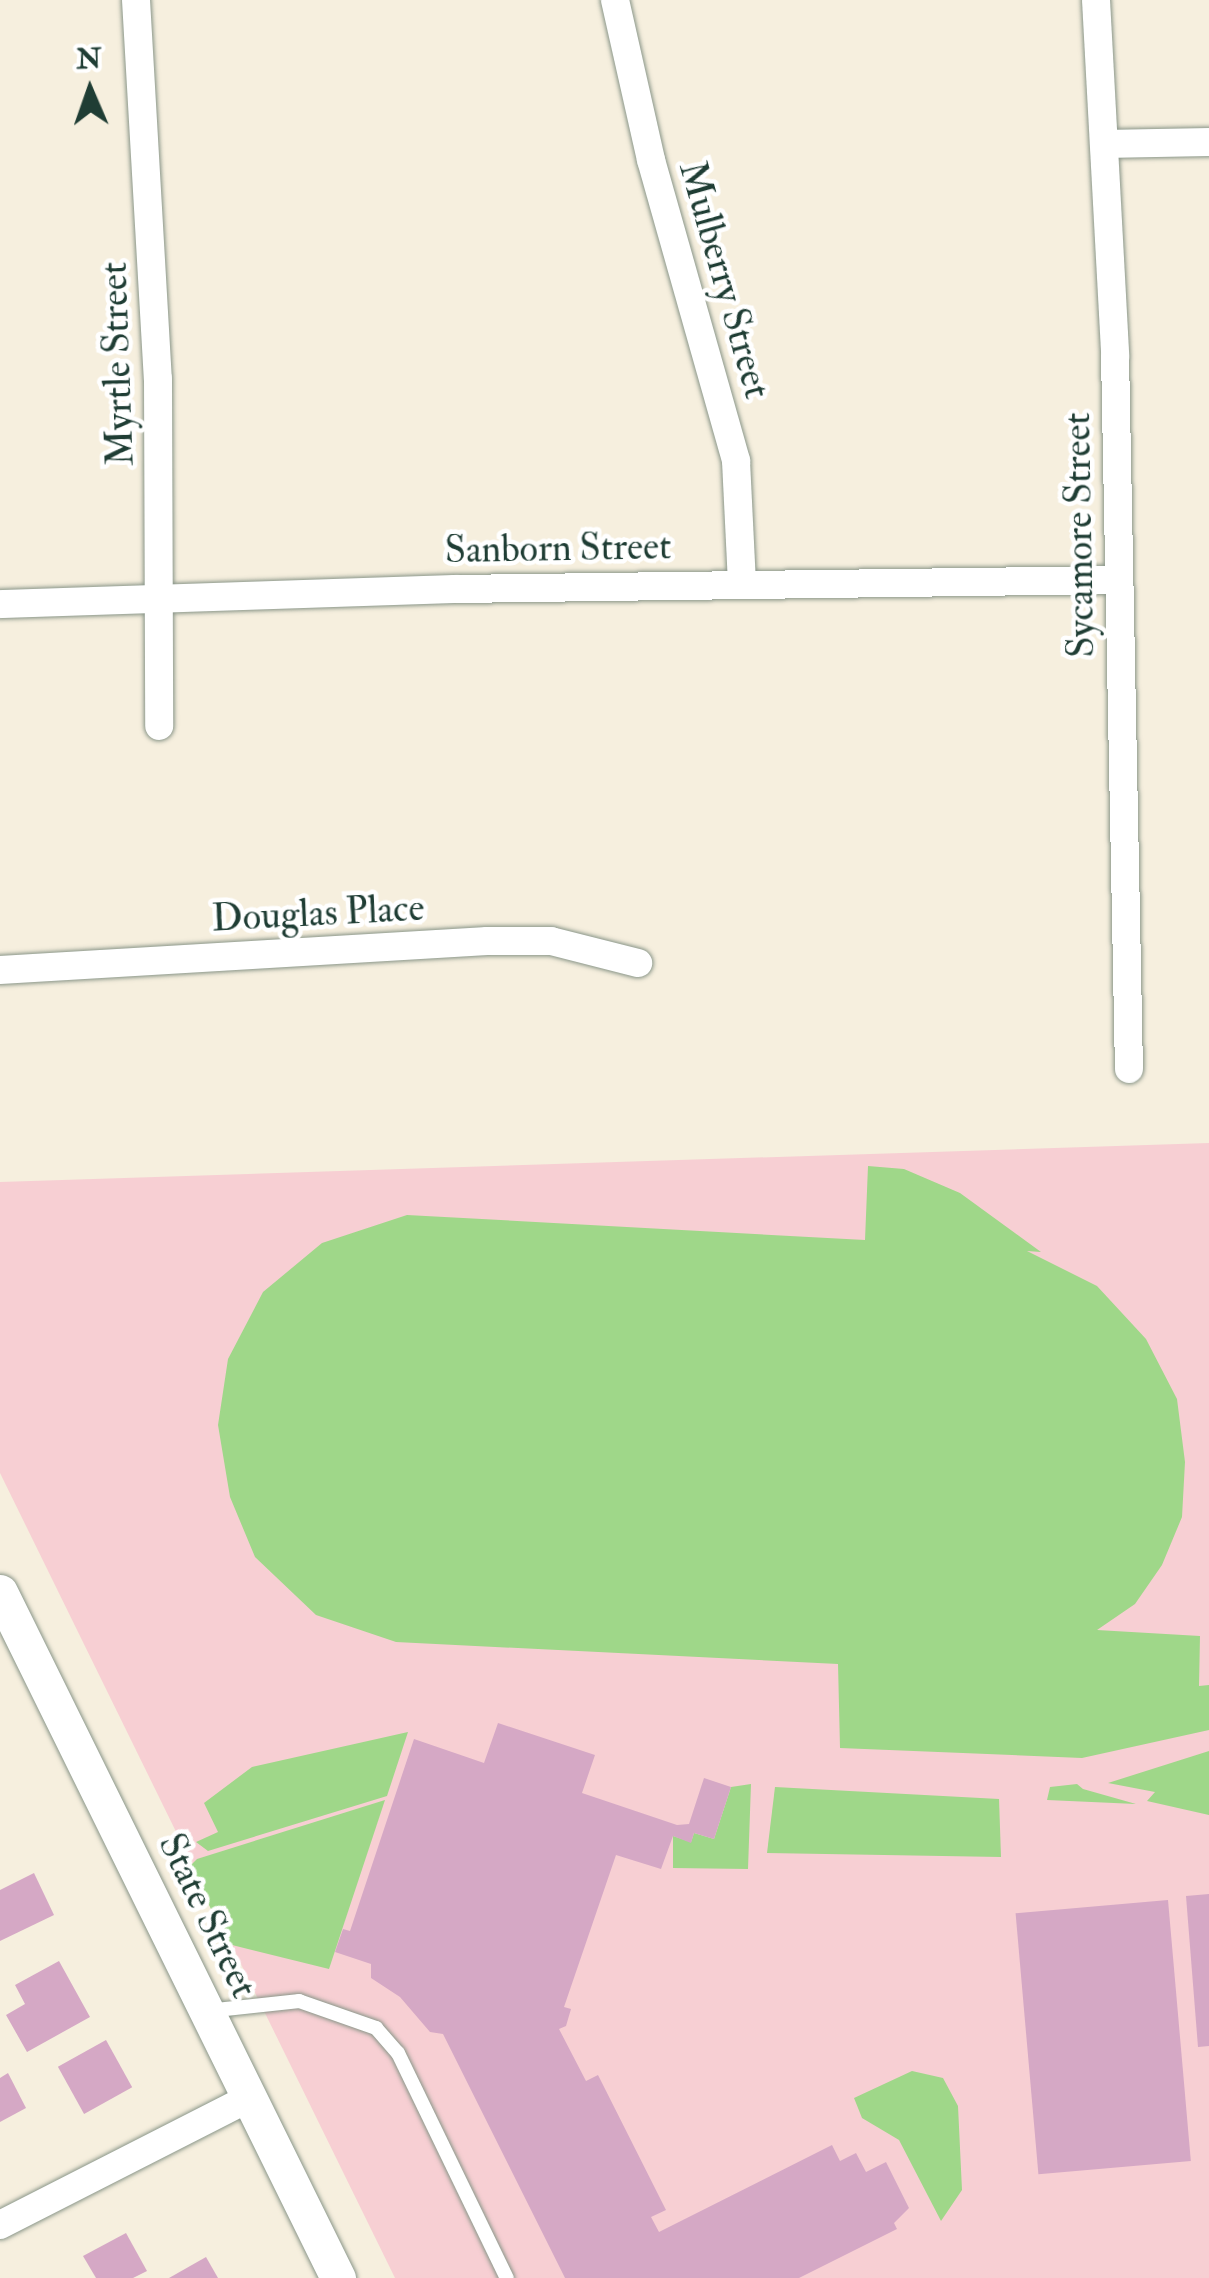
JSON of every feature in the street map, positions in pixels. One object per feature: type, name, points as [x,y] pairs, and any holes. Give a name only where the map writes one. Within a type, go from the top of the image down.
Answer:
[{"type":"street","name":"Myrtle Street","points":[[136,0],[156,340],[162,597],[159,726]]},
{"type":"street","name":"Mulberry Street","points":[[615,0],[651,160],[736,461],[742,583]]},
{"type":"street","name":"Sycamore Street","points":[[1096,0],[1118,580],[1129,1069]]},
{"type":"street","points":[[1104,144],[1209,142]]},
{"type":"street","name":"Sanborn Street","points":[[0,604],[742,583],[1118,580]]},
{"type":"street","name":"Douglas Place","points":[[0,970],[486,941],[552,941],[638,964]]},
{"type":"street","name":"State Street","points":[[0,1592],[338,2278]]},
{"type":"street","points":[[0,2225],[249,2098]]},
{"type":"lane","points":[[206,2011],[268,2001],[336,2010],[376,2028],[398,2053],[507,2278]]},
{"type":"shaded area","points":[[1209,1143],[1209,2278],[395,2278],[0,1473],[0,1182]]},
{"type":"green space","points":[[868,1166],[904,1169],[960,1193],[1041,1252],[1027,1251],[1097,1286],[1146,1339],[1177,1399],[1185,1462],[1182,1517],[1162,1565],[1135,1604],[1097,1630],[1200,1636],[1199,1686],[1209,1685],[1209,1730],[1082,1758],[840,1748],[838,1664],[396,1642],[316,1615],[255,1557],[230,1497],[218,1425],[228,1359],[263,1292],[322,1243],[407,1215],[865,1240]]},
{"type":"green space","points":[[408,1732],[387,1796],[208,1851],[196,1842],[218,1832],[204,1803],[252,1767]]},
{"type":"green space","points":[[1209,1751],[1209,1815],[1147,1801],[1155,1792],[1108,1783]]},
{"type":"green space","points":[[751,1784],[748,1869],[673,1868],[673,1836],[691,1842],[694,1833],[714,1839],[731,1787]]},
{"type":"green space","points":[[1077,1784],[1136,1804],[1047,1800],[1050,1787]]},
{"type":"green space","points":[[775,1787],[999,1799],[1001,1857],[767,1853]]},
{"type":"green space","points":[[385,1800],[329,1969],[228,1944],[190,1866],[197,1859]]},
{"type":"green space","points":[[912,2071],[943,2078],[958,2106],[962,2190],[941,2221],[899,2140],[862,2118],[854,2098]]},
{"type":"building","points":[[498,1723],[595,1755],[582,1793],[677,1825],[689,1824],[704,1778],[731,1787],[714,1839],[694,1833],[691,1843],[673,1836],[661,1869],[616,1855],[564,2007],[571,2009],[566,2026],[559,2029],[586,2081],[598,2075],[666,2210],[651,2217],[659,2232],[832,2145],[840,2161],[856,2153],[866,2172],[886,2162],[909,2208],[894,2223],[897,2229],[799,2278],[565,2278],[443,2034],[430,2032],[400,1997],[371,1978],[371,1964],[335,1952],[343,1929],[350,1931],[414,1739],[484,1763]]},
{"type":"building","points":[[34,1873],[54,1915],[0,1941],[0,1890]]},
{"type":"building","points":[[1209,1894],[1209,2046],[1198,2047],[1186,1896]]},
{"type":"building","points":[[1168,1900],[1191,2161],[1038,2174],[1016,1913]]},
{"type":"building","points":[[59,1961],[90,2017],[27,2052],[6,2015],[25,2004],[15,1985]]},
{"type":"building","points":[[106,2040],[132,2087],[84,2114],[58,2067]]},
{"type":"building","points":[[8,2073],[26,2108],[0,2122],[0,2078]]},
{"type":"building","points":[[126,2233],[147,2271],[133,2278],[96,2278],[83,2256]]},
{"type":"building","points":[[206,2257],[218,2278],[169,2278]]}]
